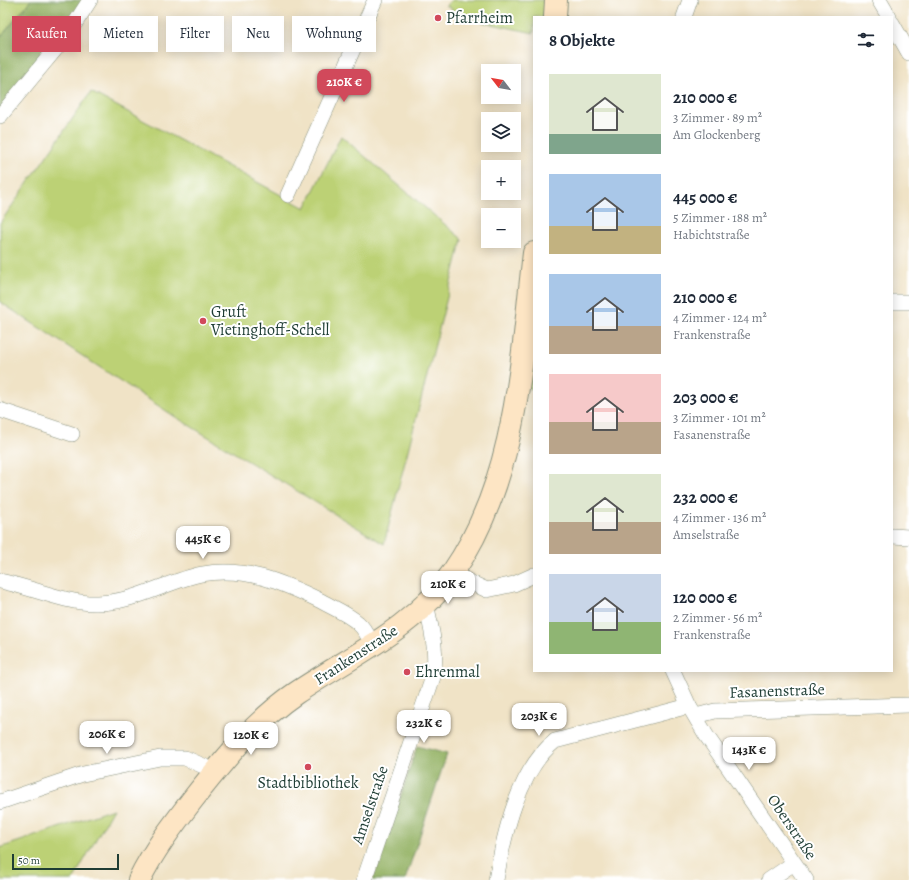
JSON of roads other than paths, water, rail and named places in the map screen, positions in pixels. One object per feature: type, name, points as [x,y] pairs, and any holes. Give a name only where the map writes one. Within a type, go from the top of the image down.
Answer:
[{"type":"main road","points":[[555,16],[556,0]]},
{"type":"main road","name":"Frankenstraße","points":[[139,880],[169,830],[215,771],[271,712],[295,694],[374,645],[400,626],[426,603],[452,574],[481,523],[496,485],[510,436],[533,261]]},
{"type":"street","points":[[0,116],[68,34],[90,0]]},
{"type":"street","points":[[288,195],[375,0]]},
{"type":"street","points":[[684,16],[690,0]]},
{"type":"street","points":[[879,0],[888,16]]},
{"type":"street","points":[[893,25],[909,53]]},
{"type":"street","points":[[893,302],[909,302]]},
{"type":"street","points":[[0,410],[72,434]]},
{"type":"street","points":[[893,536],[909,537]]},
{"type":"street","points":[[0,581],[83,603],[98,604],[115,602],[202,574],[245,574],[282,582],[330,606],[358,622],[374,645]]},
{"type":"street","points":[[452,574],[487,590],[514,584],[533,575]]},
{"type":"street","name":"Amselstraße","points":[[364,880],[433,677],[435,666],[434,640],[426,603]]},
{"type":"street","name":"Oberstraße","points":[[673,672],[692,711],[806,880]]},
{"type":"street","name":"Fasanenstraße","points":[[496,880],[509,826],[519,795],[528,774],[542,752],[555,741],[692,711],[909,705]]},
{"type":"street","points":[[0,802],[83,774],[160,758],[185,758],[215,771]]},
{"type":"street","points":[[769,880],[794,863]]},
{"type":"place","name":"Pfarrheim","points":[[438,18]]},
{"type":"place","name":"Gruft Vietinghoff-Schell","points":[[203,321]]},
{"type":"place","name":"Ehrenmal","points":[[407,672]]},
{"type":"place","name":"Stadtbibliothek","points":[[308,767]]}]
